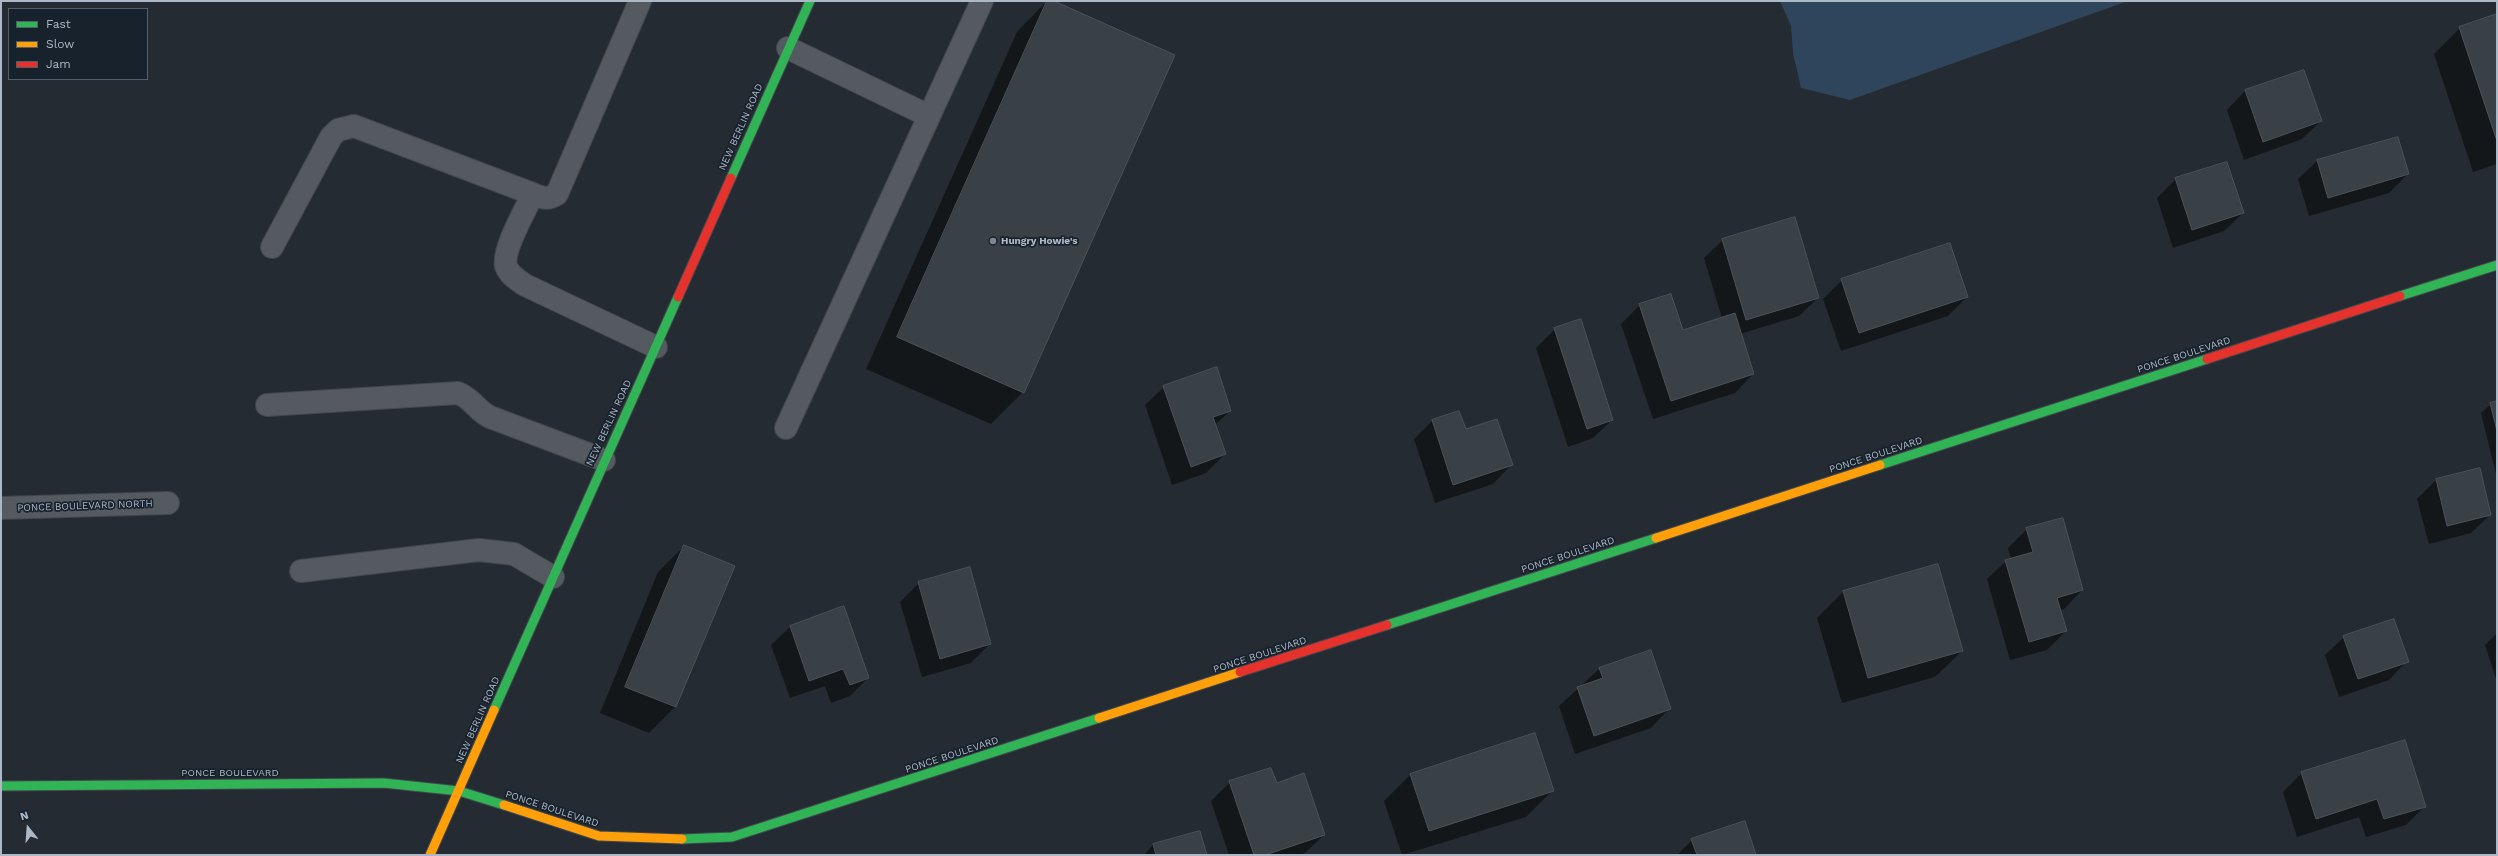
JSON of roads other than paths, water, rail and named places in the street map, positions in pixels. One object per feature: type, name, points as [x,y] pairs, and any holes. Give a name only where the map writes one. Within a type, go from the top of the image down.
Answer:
[{"type":"street","points":[[272,247],[331,137],[338,130],[354,126],[543,199],[551,198],[557,194],[640,1]]},
{"type":"street","name":"NEW BERLIN ROAD","points":[[430,855],[604,460],[810,1]]},
{"type":"street","points":[[786,428],[982,1]]},
{"type":"street","points":[[788,48],[930,116]]},
{"type":"street","points":[[533,194],[507,251],[506,265],[510,274],[525,285],[656,347]]},
{"type":"street","name":"PONCE BOULEVARD","points":[[1,786],[384,783],[459,791],[599,836],[662,840],[732,837],[2497,265]]},
{"type":"street","points":[[266,405],[458,393],[467,396],[480,412],[490,418],[604,460]]},
{"type":"street","name":"PONCE BOULEVARD NORTH","points":[[1,508],[168,503]]},
{"type":"street","points":[[301,571],[484,550],[514,554],[553,577]]},
{"type":"water","points":[[1780,1],[2128,1],[1850,100],[1801,88],[1793,53],[1791,26]]},
{"type":"place","name":"Hungry Howie's","points":[[993,241]]}]
